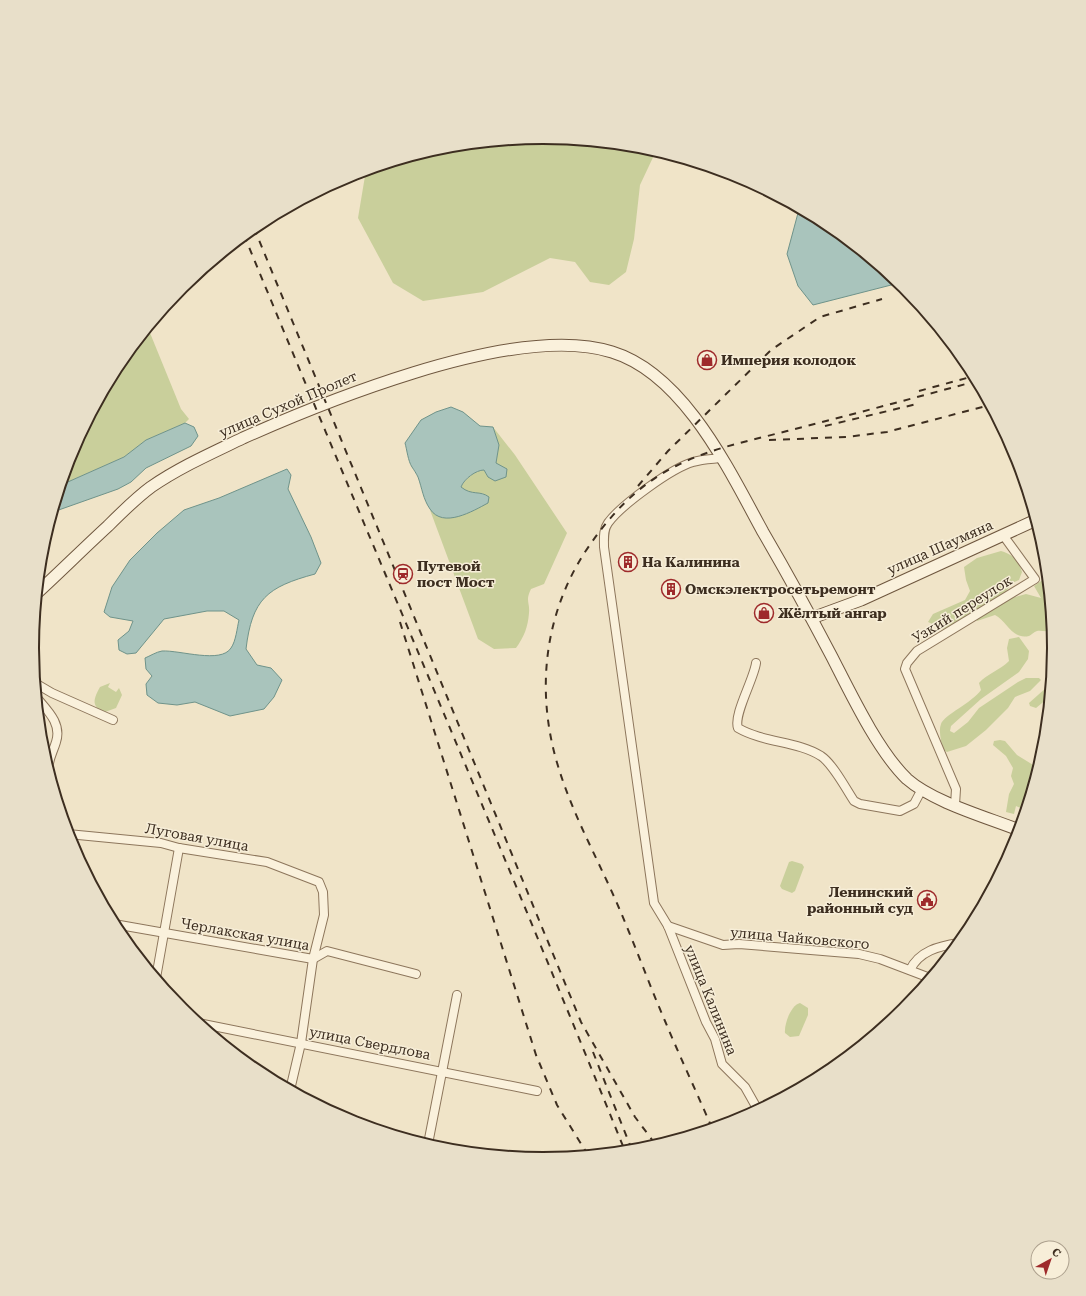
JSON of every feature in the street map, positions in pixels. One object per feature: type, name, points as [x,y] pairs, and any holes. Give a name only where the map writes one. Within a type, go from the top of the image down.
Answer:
[{"type":"main road","name":"улица Сухой Пролет","points":[[42,589],[136,499],[162,480],[215,451],[292,416],[365,388],[431,367],[495,353],[567,346],[596,348],[622,355],[644,366],[661,380],[698,422],[721,458],[812,618],[850,691],[885,752],[906,777],[922,789],[955,805],[1014,828]]},
{"type":"main road","name":"улица Шаумяна","points":[[812,618],[861,600],[1031,522]]},
{"type":"street","name":"улица Калинина","points":[[721,458],[693,462],[671,472],[627,504],[608,523],[604,531],[604,547],[654,903],[668,926],[706,1022],[715,1039],[722,1064],[745,1087],[755,1105]]},
{"type":"street","name":"Узкий переулок","points":[[955,805],[956,789],[905,669],[911,657],[917,652],[1035,579],[1003,535]]},
{"type":"street","points":[[756,663],[750,685],[743,699],[737,726],[741,730],[808,750],[822,757],[831,766],[854,801],[860,804],[900,811],[914,804],[922,789]]},
{"type":"street","points":[[41,687],[113,720]]},
{"type":"street","points":[[42,704],[52,716],[58,733],[51,753]]},
{"type":"street","name":"Луговая улица","points":[[75,835],[161,843],[180,848],[268,862],[319,882],[323,892],[324,915],[313,959]]},
{"type":"street","points":[[157,972],[180,848]]},
{"type":"street","name":"Черлакская улица","points":[[123,926],[313,959],[327,951],[416,974]]},
{"type":"street","name":"улица Чайковского","points":[[668,926],[723,945],[739,944],[859,954],[880,959],[925,976]]},
{"type":"street","points":[[910,970],[913,964],[922,955],[932,949],[950,945]]},
{"type":"street","points":[[291,1084],[301,1043],[313,959]]},
{"type":"street","points":[[429,1139],[457,995]]},
{"type":"street","name":"улица Свердлова","points":[[209,1025],[537,1091]]},
{"type":"green space","points":[[543,144],[609,148],[653,157],[640,185],[634,239],[626,272],[609,285],[590,282],[575,262],[550,258],[483,292],[423,301],[393,283],[358,218],[365,177],[413,161],[445,154],[477,148]]},
{"type":"green space","points":[[150,333],[181,409],[189,419],[185,423],[146,440],[124,457],[67,482],[77,455],[107,396],[124,368]]},
{"type":"green space","points":[[493,427],[515,455],[567,533],[544,584],[531,589],[528,596],[529,613],[527,627],[516,648],[494,649],[478,639],[430,510],[441,517],[485,494],[468,493],[461,487],[474,473],[484,470],[488,477],[492,470],[498,453]]},
{"type":"green space","points":[[1001,551],[1015,558],[1022,572],[1019,580],[1012,583],[1005,593],[1008,599],[1026,594],[1041,598],[1034,586],[1043,580],[1046,631],[1037,631],[1029,636],[1018,635],[995,615],[977,621],[973,612],[952,627],[943,629],[928,622],[933,614],[965,600],[970,591],[966,580],[964,567],[977,558]]},
{"type":"green space","points":[[1019,637],[1029,651],[1028,659],[1019,672],[981,699],[951,726],[950,731],[954,733],[968,722],[979,708],[1018,682],[1026,678],[1039,678],[1041,680],[1030,691],[1015,697],[1008,708],[986,730],[966,746],[947,752],[942,749],[940,730],[943,720],[977,695],[981,690],[979,683],[1009,661],[1007,648],[1009,639]]},
{"type":"green space","points":[[110,683],[108,687],[116,692],[119,688],[122,695],[116,708],[105,712],[97,708],[95,705],[95,698],[100,687]]},
{"type":"green space","points":[[1045,688],[1044,701],[1036,708],[1030,706],[1029,703]]},
{"type":"green space","points":[[994,741],[1005,741],[1017,755],[1033,765],[1021,808],[1016,806],[1014,814],[1006,812],[1009,794],[1014,784],[1011,776],[1013,768],[1006,756],[993,745]]},
{"type":"green space","points":[[792,861],[802,864],[804,867],[795,891],[792,893],[782,889],[780,886],[789,862]]},
{"type":"green space","points":[[800,1003],[808,1008],[808,1015],[799,1036],[790,1037],[785,1033],[787,1020],[794,1007]]},
{"type":"water","points":[[798,214],[850,248],[892,285],[813,305],[798,286],[787,254]]},
{"type":"water","points":[[451,407],[463,412],[480,426],[493,427],[499,445],[496,463],[507,469],[506,477],[495,481],[488,477],[484,470],[474,473],[467,478],[461,487],[465,490],[486,495],[489,497],[488,503],[466,514],[450,518],[442,518],[430,509],[424,497],[418,477],[410,462],[405,443],[421,420],[436,412]]},
{"type":"water","points":[[185,423],[194,427],[198,436],[191,446],[146,468],[131,482],[118,489],[58,510],[67,482],[124,457],[146,440]]},
{"type":"water","points":[[287,469],[291,475],[288,489],[311,537],[321,563],[315,574],[285,584],[274,590],[258,607],[253,618],[246,649],[257,665],[271,668],[282,680],[274,697],[264,709],[230,716],[195,702],[177,705],[158,703],[147,695],[146,684],[152,676],[146,669],[145,658],[162,651],[210,656],[226,653],[234,642],[239,620],[224,611],[207,611],[164,619],[136,653],[127,654],[119,650],[118,640],[129,631],[133,621],[110,617],[104,612],[112,587],[130,560],[157,533],[184,510],[219,498]]},
{"type":"railway","points":[[256,234],[581,1022],[635,1117],[652,1140]]},
{"type":"railway","points":[[246,241],[623,1145]]},
{"type":"railway","points":[[638,486],[668,451],[771,350],[820,317],[882,299]]},
{"type":"railway","points":[[919,391],[968,378]]},
{"type":"railway","points":[[710,1123],[659,1007],[619,908],[571,803],[558,766],[551,739],[547,711],[546,684],[552,629],[560,603],[571,577],[585,552],[614,514],[624,503],[648,483],[676,466],[703,454],[730,446],[971,383]]},
{"type":"railway","points":[[825,426],[917,404]]},
{"type":"railway","points":[[769,440],[846,437],[887,432],[985,406]]},
{"type":"railway","points":[[400,622],[536,1055],[557,1105],[585,1150]]},
{"type":"railway","points":[[593,1052],[630,1144]]},
{"type":"place","name":"Империя колодок","points":[[707,360]]},
{"type":"place","name":"На Калинина","points":[[628,562]]},
{"type":"place","name":"Путевой пост Мост","points":[[403,574]]},
{"type":"place","name":"Омскэлектросетьремонт","points":[[671,589]]},
{"type":"place","name":"Жёлтый ангар","points":[[764,613]]},
{"type":"place","name":"Ленинский районный суд","points":[[927,900]]}]
